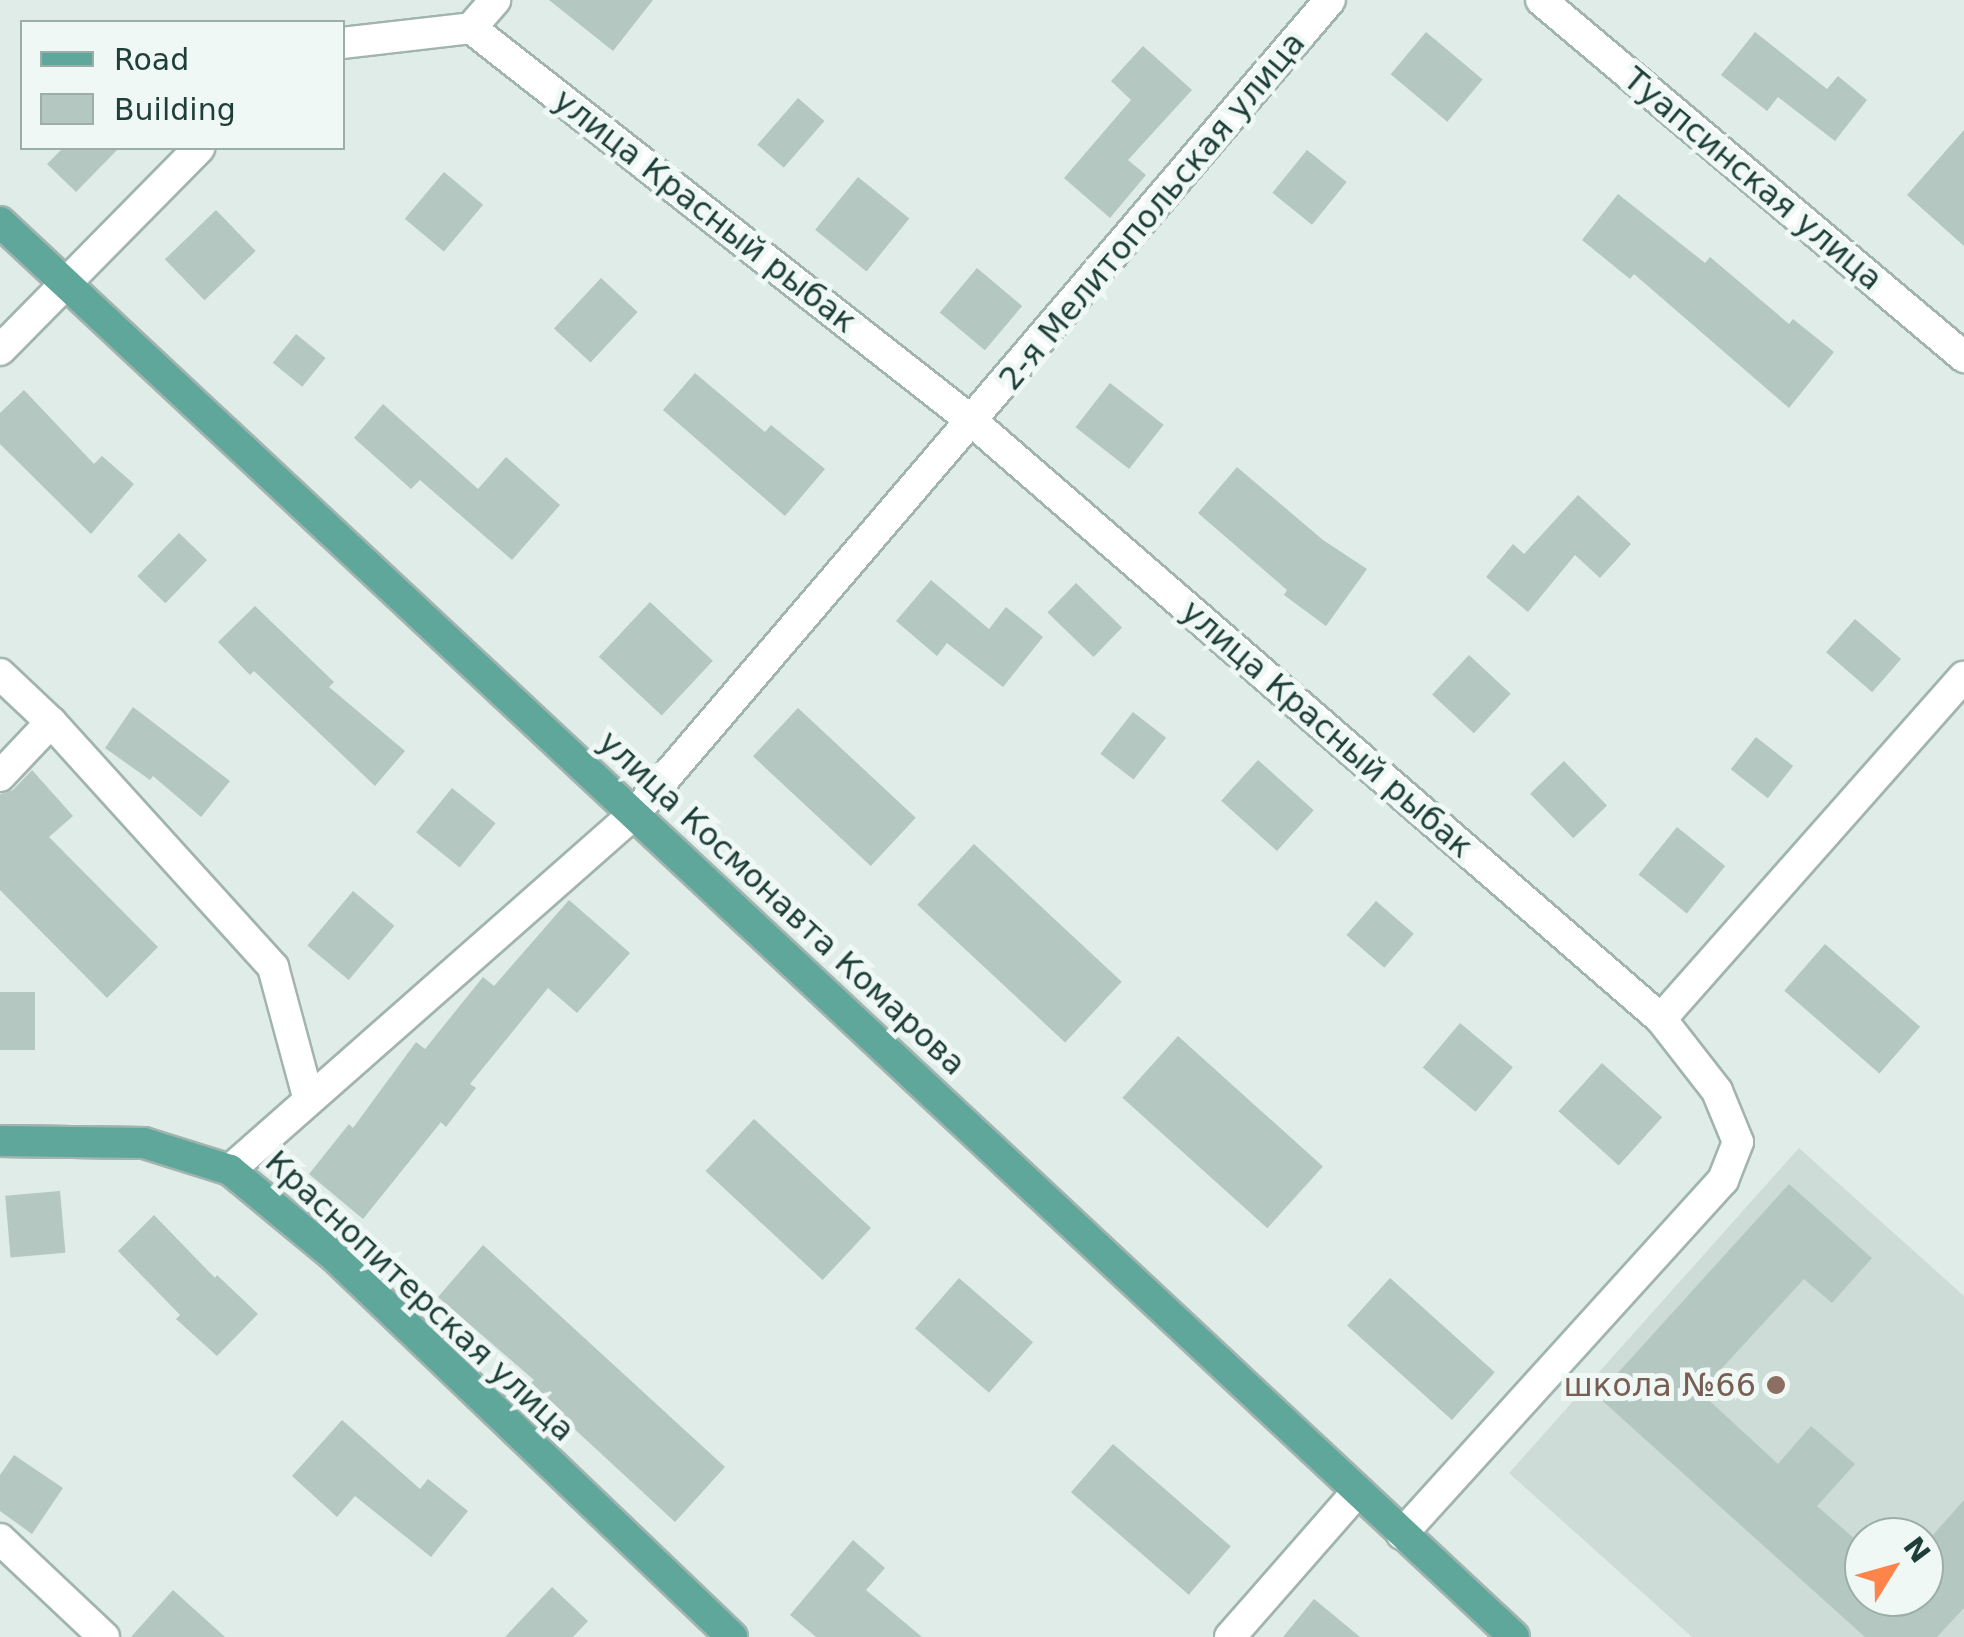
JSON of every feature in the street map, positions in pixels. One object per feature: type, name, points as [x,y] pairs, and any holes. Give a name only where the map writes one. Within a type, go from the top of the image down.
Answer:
[{"type":"main road","name":"улица Космонавта Комарова","points":[[0,222],[636,812],[1356,1493],[1514,1637]]},
{"type":"main road","name":"Краснопитерская улица","points":[[0,1141],[144,1142],[230,1170],[334,1256],[732,1637]]},
{"type":"street","points":[[345,43],[471,28],[496,0]]},
{"type":"street","name":"2-я Мелитопольская улица","points":[[230,1170],[308,1097],[636,812],[1330,0]]},
{"type":"street","name":"Туапсинская улица","points":[[1541,0],[1961,349]]},
{"type":"street","name":"улица Красный рыбак","points":[[471,28],[973,422],[1661,1019],[1717,1091],[1738,1142],[1723,1180],[1402,1534]]},
{"type":"street","points":[[0,350],[196,150]]},
{"type":"street","points":[[0,674],[51,722],[273,967],[308,1097]]},
{"type":"street","points":[[1661,1019],[1964,677]]},
{"type":"street","points":[[0,776],[51,722]]},
{"type":"street","points":[[1230,1637],[1356,1493]]},
{"type":"street","points":[[0,1539],[104,1637]]},
{"type":"shaded area","name":"школа №66","points":[[1799,1148],[1964,1296],[1964,1637],[1692,1637],[1509,1473]]},
{"type":"building","points":[[549,0],[653,0],[613,51]]},
{"type":"building","points":[[1426,32],[1483,80],[1447,122],[1391,74]]},
{"type":"building","points":[[1755,32],[1827,89],[1838,76],[1867,100],[1835,141],[1778,97],[1767,111],[1721,75]]},
{"type":"building","points":[[1143,46],[1192,90],[1128,160],[1146,175],[1110,218],[1064,178],[1131,100],[1111,81]]},
{"type":"building","points":[[798,98],[824,121],[784,168],[757,145]]},
{"type":"building","points":[[1964,130],[1964,246],[1907,195]]},
{"type":"building","points":[[61,150],[117,150],[76,192],[47,164]]},
{"type":"building","points":[[1307,150],[1347,182],[1312,225],[1272,193]]},
{"type":"building","points":[[444,172],[483,205],[444,252],[405,219]]},
{"type":"building","points":[[858,177],[909,219],[866,271],[815,230]]},
{"type":"building","points":[[1618,194],[1705,263],[1710,257],[1789,324],[1793,319],[1834,352],[1789,408],[1634,274],[1630,279],[1582,240]]},
{"type":"building","points":[[216,210],[256,251],[205,300],[165,259]]},
{"type":"building","points":[[977,268],[1022,306],[985,350],[940,312]]},
{"type":"building","points":[[601,278],[638,312],[591,363],[554,328]]},
{"type":"building","points":[[296,334],[326,358],[302,387],[273,363]]},
{"type":"building","points":[[695,373],[765,432],[771,425],[825,469],[785,516],[663,410]]},
{"type":"building","points":[[1110,383],[1164,425],[1129,469],[1076,427]]},
{"type":"building","points":[[24,390],[94,464],[102,456],[134,484],[91,534],[0,444],[0,413]]},
{"type":"building","points":[[383,404],[478,489],[506,457],[560,505],[512,560],[420,480],[411,489],[354,438]]},
{"type":"building","points":[[1237,467],[1323,540],[1367,569],[1326,626],[1284,595],[1287,590],[1198,513]]},
{"type":"building","points":[[1578,495],[1631,544],[1600,578],[1575,555],[1528,612],[1486,577],[1513,544],[1524,554]]},
{"type":"building","points":[[179,533],[207,560],[165,603],[137,576]]},
{"type":"building","points":[[931,580],[989,629],[1006,607],[1043,637],[1003,687],[947,643],[937,656],[896,621]]},
{"type":"building","points":[[1076,583],[1122,627],[1094,657],[1048,612]]},
{"type":"building","points":[[650,602],[713,661],[662,716],[599,657]]},
{"type":"building","points":[[255,606],[334,682],[329,687],[405,751],[375,786],[218,642]]},
{"type":"building","points":[[1855,619],[1901,659],[1872,692],[1826,652]]},
{"type":"building","points":[[1469,655],[1511,694],[1474,733],[1432,694]]},
{"type":"building","points":[[133,707],[230,781],[201,817],[153,776],[150,780],[105,748]]},
{"type":"building","points":[[798,708],[916,818],[871,866],[753,756]]},
{"type":"building","points":[[1133,712],[1166,738],[1133,780],[1100,754]]},
{"type":"building","points":[[1756,737],[1793,766],[1768,798],[1731,769]]},
{"type":"building","points":[[1258,760],[1314,810],[1277,851],[1221,801]]},
{"type":"building","points":[[1564,761],[1607,806],[1573,838],[1530,794]]},
{"type":"building","points":[[32,770],[73,816],[49,837],[158,947],[107,998],[0,890],[0,794],[13,790]]},
{"type":"building","points":[[452,788],[496,823],[460,868],[416,832]]},
{"type":"building","points":[[1677,827],[1725,866],[1687,913],[1639,874]]},
{"type":"building","points":[[974,844],[1122,982],[1065,1042],[917,905]]},
{"type":"building","points":[[353,891],[394,926],[349,980],[307,945]]},
{"type":"building","points":[[569,900],[630,953],[577,1013],[548,988],[470,1084],[476,1088],[446,1127],[441,1122],[363,1219],[309,1174],[349,1124],[353,1128],[416,1042],[425,1049],[483,977],[494,986]]},
{"type":"building","points":[[1376,901],[1414,934],[1384,968],[1346,935]]},
{"type":"building","points":[[1825,944],[1920,1027],[1879,1073],[1784,991]]},
{"type":"building","points":[[0,992],[35,992],[35,1050],[0,1050]]},
{"type":"building","points":[[1460,1023],[1513,1067],[1476,1112],[1423,1067]]},
{"type":"building","points":[[1178,1036],[1323,1166],[1267,1228],[1122,1098]]},
{"type":"building","points":[[1602,1063],[1662,1117],[1619,1166],[1559,1111]]},
{"type":"building","points":[[754,1119],[871,1228],[823,1280],[706,1171]]},
{"type":"building","points":[[1789,1184],[1872,1258],[1832,1303],[1804,1279],[1700,1392],[1778,1464],[1811,1426],[1855,1464],[1817,1506],[1844,1530],[1844,1617],[1944,1617],[1944,1522],[1964,1500],[1964,1608],[1937,1637],[1865,1637],[1597,1396]]},
{"type":"building","points":[[60,1191],[65,1253],[11,1258],[5,1196]]},
{"type":"building","points":[[154,1215],[215,1278],[217,1275],[258,1314],[217,1356],[176,1319],[180,1315],[118,1251]]},
{"type":"building","points":[[483,1245],[725,1467],[675,1522],[528,1386],[534,1380],[438,1297]]},
{"type":"building","points":[[959,1278],[1033,1342],[989,1393],[915,1329]]},
{"type":"building","points":[[1390,1278],[1495,1372],[1452,1420],[1347,1326]]},
{"type":"building","points":[[342,1420],[420,1489],[428,1479],[468,1511],[431,1557],[355,1496],[337,1517],[292,1476]]},
{"type":"building","points":[[1113,1444],[1231,1546],[1189,1595],[1071,1492]]},
{"type":"building","points":[[14,1455],[63,1488],[32,1534],[0,1511],[0,1475]]},
{"type":"building","points":[[853,1540],[885,1568],[866,1590],[922,1637],[816,1637],[790,1615]]},
{"type":"building","points":[[552,1587],[588,1621],[573,1637],[505,1637]]},
{"type":"building","points":[[173,1590],[225,1637],[131,1637]]},
{"type":"building","points":[[1314,1599],[1360,1637],[1283,1637]]},
{"type":"place","name":"школа №66","points":[[1776,1385]]}]
